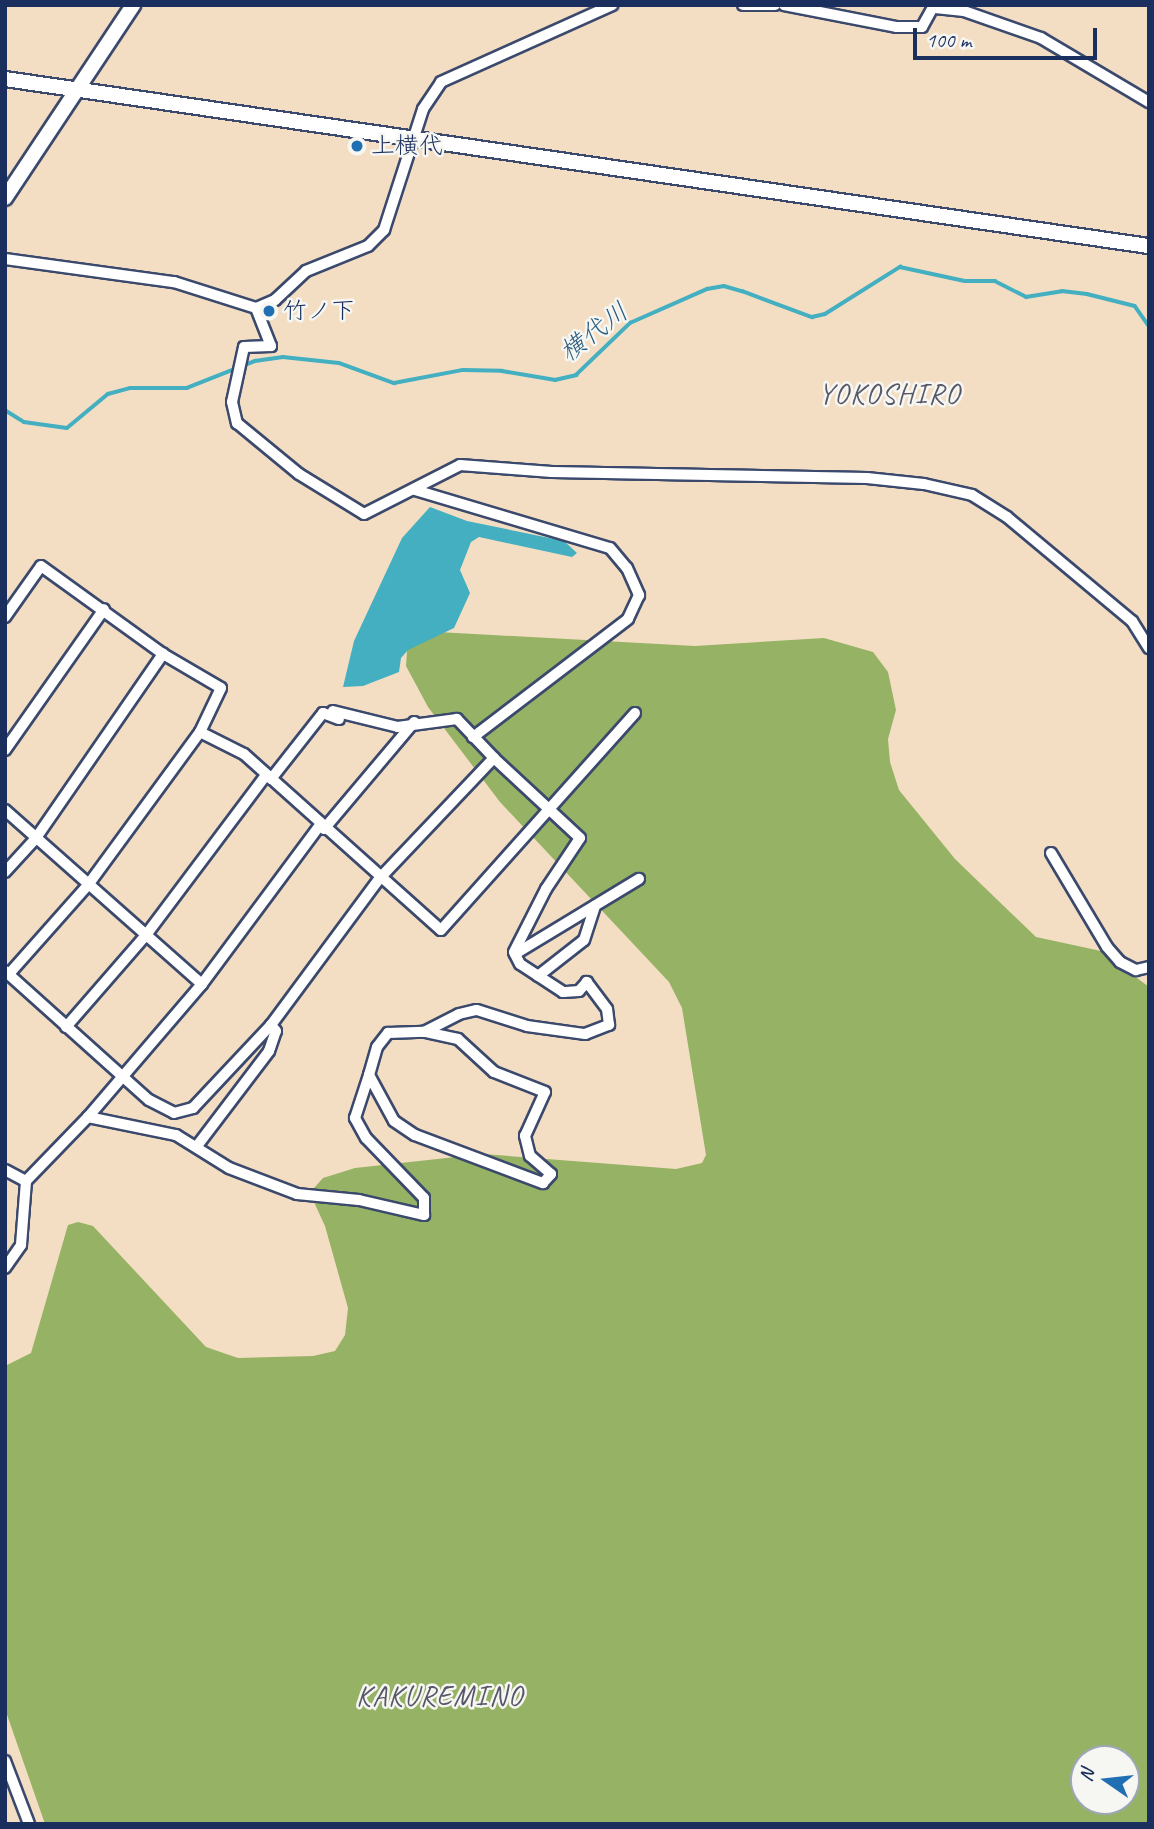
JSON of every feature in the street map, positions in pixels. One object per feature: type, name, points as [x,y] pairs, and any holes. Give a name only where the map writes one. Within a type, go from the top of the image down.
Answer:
[{"type":"street","points":[[5,198],[133,5]]},
{"type":"street","points":[[5,260],[174,282],[256,308],[275,300],[306,271],[368,246],[384,230],[415,141],[423,109],[441,82],[612,5]]},
{"type":"street","points":[[743,5],[775,5]]},
{"type":"street","points":[[784,5],[896,27],[922,27],[934,7],[964,11],[1041,38],[1149,102]]},
{"type":"street","points":[[5,79],[415,141],[1149,246]]},
{"type":"street","points":[[256,308],[271,346],[244,346],[232,402],[237,423],[247,435],[299,474],[364,514],[460,465],[924,484],[972,495],[1007,517],[1132,621],[1149,648]]},
{"type":"street","points":[[415,490],[610,548],[627,568],[639,595],[628,619],[473,737]]},
{"type":"street","points":[[5,617],[41,566],[163,654],[221,688],[200,732],[88,885],[7,972],[121,1077],[164,1110],[183,1112],[201,1100],[271,1025],[379,879],[494,758]]},
{"type":"street","points":[[5,750],[104,609]]},
{"type":"street","points":[[5,872],[36,838],[163,654]]},
{"type":"street","points":[[66,1027],[146,934],[268,777],[323,713],[398,727],[414,722],[457,719],[494,758],[580,838],[546,889],[515,954]]},
{"type":"street","points":[[200,732],[244,754],[379,879],[441,930],[548,807],[635,713]]},
{"type":"street","points":[[5,1268],[21,1245],[26,1181],[88,1117],[202,984],[322,827],[414,722]]},
{"type":"street","points":[[5,810],[202,984]]},
{"type":"street","points":[[1051,853],[1107,947],[1136,970],[1149,967]]},
{"type":"street","points":[[515,954],[639,879]]},
{"type":"street","points":[[538,976],[584,940],[594,906]]},
{"type":"street","points":[[424,1032],[477,1010],[527,1026],[584,1034],[608,1025],[607,1009],[587,982],[579,991],[563,992],[520,964],[515,954]]},
{"type":"street","points":[[197,1146],[269,1051],[276,1031],[271,1025]]},
{"type":"street","points":[[88,1117],[176,1135],[229,1168],[297,1194],[359,1200],[424,1215],[424,1198],[366,1138],[355,1118],[377,1047],[388,1033],[424,1032],[458,1039],[494,1072],[545,1092],[525,1136],[530,1156],[551,1174],[544,1183],[415,1135],[394,1121],[369,1075]]},
{"type":"street","points":[[5,1170],[26,1181]]},
{"type":"street","points":[[5,1761],[29,1824]]},
{"type":"green space","points":[[420,631],[695,646],[824,638],[873,652],[888,672],[896,710],[888,739],[890,762],[899,790],[955,859],[1036,937],[1101,951],[1149,987],[1149,1824],[45,1824],[5,1709],[5,1366],[31,1353],[68,1225],[78,1222],[93,1226],[206,1347],[238,1358],[313,1356],[335,1351],[345,1335],[348,1308],[325,1226],[313,1200],[314,1188],[323,1178],[355,1168],[483,1154],[676,1169],[702,1163],[706,1155],[682,1008],[669,982],[500,802],[428,707],[406,666],[407,651]]},
{"type":"water","points":[[430,507],[467,521],[564,541],[577,553],[572,557],[479,537],[471,542],[460,570],[470,593],[454,628],[408,650],[401,658],[399,672],[363,686],[343,687],[354,641],[402,538]]},
{"type":"waterway","name":"横代川","points":[[5,410],[24,422],[67,428],[108,394],[130,388],[187,388],[255,361],[283,357],[339,363],[394,383],[463,370],[502,371],[555,380],[576,375],[630,323],[707,289],[724,286],[812,317],[825,314],[900,267],[965,281],[995,281],[1026,297],[1062,291],[1087,294],[1135,306],[1149,326]]},
{"type":"place","name":"上横代","points":[[357,146]]},
{"type":"place","name":"竹ノ下","points":[[269,311]]},
{"type":"district","name":"YOKOSHIRO","points":[[890,394]]},
{"type":"district","name":"KAKUREMINO","points":[[440,1696]]}]
